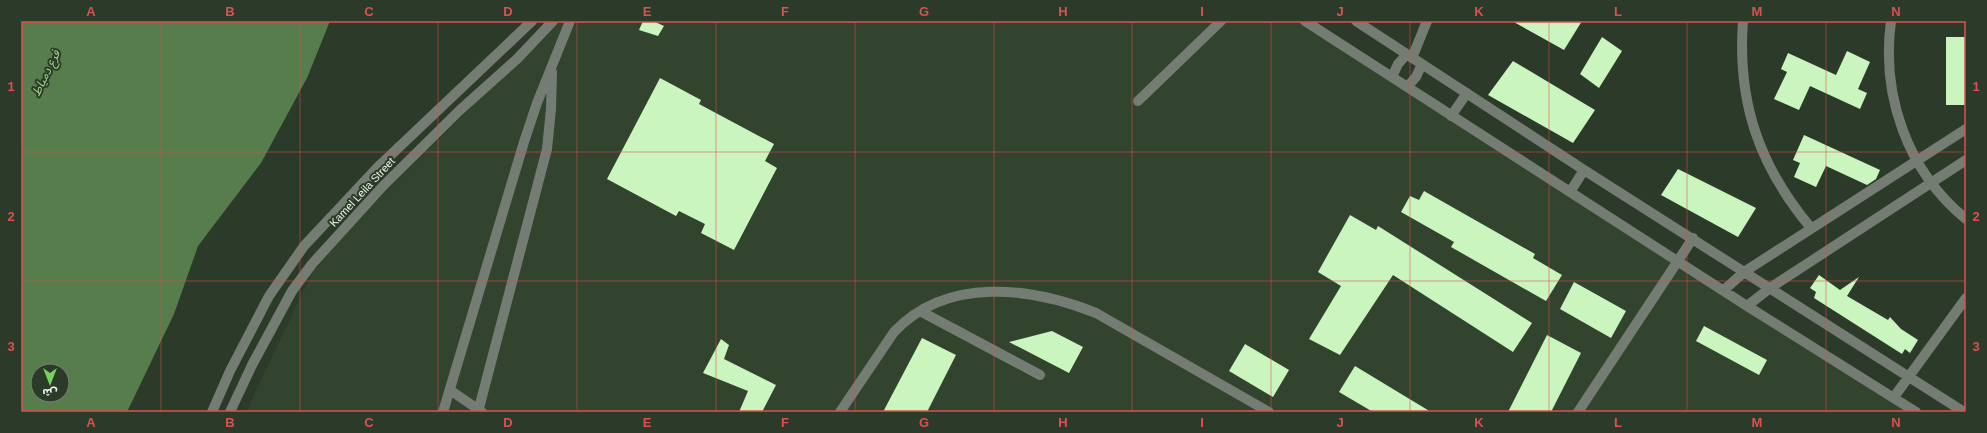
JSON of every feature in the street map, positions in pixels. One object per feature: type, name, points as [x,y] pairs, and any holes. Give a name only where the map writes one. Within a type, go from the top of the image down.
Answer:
[{"type":"street","name":"Kamel Leila Street","points":[[212,412],[230,371],[269,296],[304,246],[376,168],[532,21]]},
{"type":"street","name":"Kamel Leila Street","points":[[230,412],[252,365],[292,291],[312,264],[383,186],[460,110],[517,59],[553,21]]},
{"type":"street","points":[[443,412],[524,142],[570,21]]},
{"type":"street","points":[[1138,101],[1220,21]]},
{"type":"street","points":[[1305,21],[1678,260],[1747,306],[1916,412]]},
{"type":"street","points":[[1356,21],[1584,170],[1693,238],[1958,410]]},
{"type":"street","points":[[1392,77],[1398,64],[1409,56],[1427,21]]},
{"type":"street","points":[[1743,21],[1742,66],[1745,92],[1756,135],[1768,165],[1780,188],[1810,228]]},
{"type":"street","points":[[1891,21],[1888,41],[1889,72],[1893,102],[1902,131],[1916,159],[1931,182],[1947,201],[1966,219]]},
{"type":"street","points":[[1407,87],[1416,77],[1422,64]]},
{"type":"street","points":[[450,390],[479,411],[547,149],[551,109],[552,66]]},
{"type":"street","points":[[1452,116],[1467,93]]},
{"type":"street","points":[[1724,290],[1744,272],[1810,228],[1916,159],[1966,129]]},
{"type":"street","points":[[1747,306],[1770,288],[1966,160]]},
{"type":"street","points":[[1570,192],[1584,170]]},
{"type":"street","points":[[1578,412],[1693,238]]},
{"type":"street","points":[[840,412],[894,332],[904,322],[920,311],[949,298],[978,292],[1020,293],[1072,303],[1096,313],[1120,326],[1269,412]]},
{"type":"street","points":[[1894,397],[1966,298]]},
{"type":"street","points":[[920,311],[1040,375]]},
{"type":"shaded area","points":[[558,21],[1308,21],[1907,412],[246,412],[319,258]]},
{"type":"water","name":"فرع دمياط","points":[[21,21],[330,21],[307,78],[261,163],[198,246],[174,314],[127,412],[21,412]]},
{"type":"building","points":[[643,21],[653,21],[664,26],[658,36],[639,30]]},
{"type":"building","points":[[1512,21],[1582,21],[1564,50]]},
{"type":"building","points":[[1602,37],[1622,51],[1599,88],[1580,74]]},
{"type":"building","points":[[1946,37],[1966,37],[1966,105],[1946,105]]},
{"type":"building","points":[[1847,51],[1870,62],[1858,89],[1867,93],[1860,109],[1810,86],[1799,110],[1774,99],[1787,72],[1781,69],[1788,53],[1836,75]]},
{"type":"building","points":[[1513,61],[1595,110],[1573,143],[1488,95]]},
{"type":"building","points":[[660,78],[701,100],[699,104],[774,144],[765,161],[777,168],[734,250],[701,233],[705,224],[679,211],[676,216],[607,179]]},
{"type":"building","points":[[1804,135],[1880,170],[1876,179],[1867,185],[1826,166],[1816,187],[1794,177],[1800,163],[1793,160]]},
{"type":"building","points":[[1678,169],[1756,208],[1738,237],[1661,195]]},
{"type":"building","points":[[1424,191],[1535,254],[1533,258],[1562,275],[1546,301],[1451,247],[1454,242],[1401,212],[1410,196],[1419,200]]},
{"type":"building","points":[[1350,215],[1376,230],[1378,226],[1532,323],[1513,352],[1393,275],[1340,355],[1309,339],[1341,286],[1318,272]]},
{"type":"building","points":[[1819,275],[1840,290],[1859,277],[1847,296],[1888,320],[1890,317],[1901,329],[1918,340],[1910,353],[1905,349],[1902,354],[1814,298],[1816,292],[1810,288]]},
{"type":"building","points":[[1574,282],[1626,311],[1611,338],[1560,309]]},
{"type":"building","points":[[1704,326],[1767,360],[1759,375],[1696,341]]},
{"type":"building","points":[[1052,331],[1083,347],[1069,373],[1009,342]]},
{"type":"building","points":[[1547,335],[1581,353],[1551,412],[1508,412]]},
{"type":"building","points":[[922,338],[956,355],[927,412],[883,412]]},
{"type":"building","points":[[721,339],[729,345],[724,359],[776,385],[762,412],[739,412],[748,391],[703,373]]},
{"type":"building","points":[[1245,344],[1289,370],[1273,397],[1229,371]]},
{"type":"building","points":[[1355,366],[1431,412],[1373,412],[1339,392]]}]
